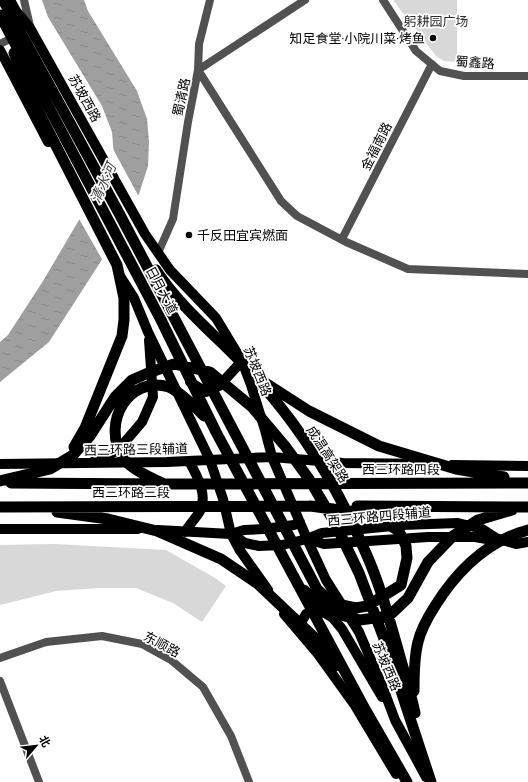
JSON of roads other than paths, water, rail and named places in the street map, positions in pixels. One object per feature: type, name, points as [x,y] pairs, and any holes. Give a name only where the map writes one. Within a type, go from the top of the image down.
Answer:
[{"type":"highway","points":[[3,0],[120,215],[317,589],[332,603],[356,608],[366,606],[401,584],[407,558],[406,546],[398,531],[371,514],[310,506]]},
{"type":"highway","points":[[1,16],[29,94],[117,265],[124,298],[122,336],[85,428],[66,457],[52,468]]},
{"type":"highway","name":"日月大道","points":[[1,16],[161,320],[216,432],[295,581]]},
{"type":"highway","name":"成温高架路","points":[[120,215],[163,281],[194,316],[255,376],[286,415],[339,495],[366,552],[385,603],[414,707],[423,757]]},
{"type":"highway","points":[[0,482],[52,468],[74,455],[90,436],[115,397],[132,380],[174,364],[210,372],[252,407],[285,446],[309,479],[335,523],[359,573],[383,636],[423,757],[429,782]]},
{"type":"highway","points":[[255,376],[309,411],[379,446],[456,469],[528,482]]},
{"type":"highway","points":[[165,484],[137,471],[122,457],[115,440],[115,420],[123,404],[134,392],[150,386],[169,388],[197,408],[216,432]]},
{"type":"highway","name":"西三环路三段","points":[[0,482],[250,484]]},
{"type":"highway","name":"西三环路四段","points":[[250,484],[528,482]]},
{"type":"highway","points":[[17,506],[108,519],[157,531],[221,559],[258,584],[315,638],[365,709]]},
{"type":"highway","points":[[310,506],[526,507]]},
{"type":"highway","name":"西三环路三段","points":[[0,507],[310,506]]},
{"type":"highway","points":[[295,581],[324,609],[330,612],[360,620],[389,616],[408,598],[428,562],[452,536],[478,520],[526,507]]},
{"type":"highway","points":[[414,707],[414,673],[418,642],[426,621],[445,590],[464,567],[482,553],[505,539],[528,530]]},
{"type":"highway","points":[[295,581],[365,709],[408,782]]},
{"type":"main road","name":"苏坡西路","points":[[10,0],[16,11],[30,28],[145,234],[170,270],[216,318],[242,361],[263,422],[272,457],[307,539],[326,580],[358,632],[383,688],[395,720],[429,782]]},
{"type":"main road","points":[[0,50],[109,258],[134,298],[148,332],[210,460],[223,498],[231,534],[239,549],[258,574],[285,616],[318,654],[354,704],[401,782]]},
{"type":"main road","points":[[148,332],[186,379],[206,392],[219,386],[242,361]]},
{"type":"main road","points":[[88,463],[117,451],[142,422],[153,397],[148,332]]},
{"type":"main road","points":[[272,457],[372,464],[528,466]]},
{"type":"main road","name":"西三环路三段辅道","points":[[0,464],[189,461],[272,457]]},
{"type":"main road","points":[[185,532],[200,512],[202,499],[201,486],[198,477],[189,461]]},
{"type":"main road","points":[[0,529],[120,528],[231,534],[244,530],[294,525],[300,522]]},
{"type":"main road","name":"西三环路四段辅道","points":[[307,539],[322,534],[402,525],[458,523],[482,529],[496,538],[516,544],[528,542]]},
{"type":"main road","points":[[231,534],[246,543],[259,546],[282,545],[307,539]]},
{"type":"main road","name":"西三环路四段辅道","points":[[307,539],[324,544],[436,537],[474,537],[509,542]]},
{"type":"main road","points":[[301,635],[302,622],[306,614],[312,611],[325,613],[333,618],[342,629],[395,720]]},
{"type":"street","points":[[0,44],[30,28],[24,0]]},
{"type":"street","points":[[210,0],[199,44],[198,70],[281,201],[297,216],[342,240],[408,269],[528,274]]},
{"type":"street","name":"蜀清路","points":[[158,253],[173,219],[188,122],[198,70],[305,0]]},
{"type":"street","name":"蜀鑫路","points":[[383,0],[416,51],[440,71],[464,76],[528,76]]},
{"type":"street","name":"金福南路","points":[[342,240],[432,64]]},
{"type":"street","name":"东顺路","points":[[0,658],[46,642],[102,636],[142,644],[171,660],[203,687],[231,736],[249,782]]},
{"type":"street","points":[[0,682],[39,782]]},
{"type":"water","name":"清水河","points":[[42,0],[84,0],[88,11],[137,91],[147,119],[149,142],[148,166],[139,194],[101,261],[49,342],[0,382],[0,342],[8,335],[43,281],[114,156],[112,132],[102,106],[48,17]]},
{"type":"place","name":"知足食堂·小院川菜·烤鱼","points":[[433,38]]},
{"type":"place","name":"千反田宜宾燃面","points":[[189,235]]},
{"type":"park label","name":"躬耕园广场","points":[[436,21]]}]
